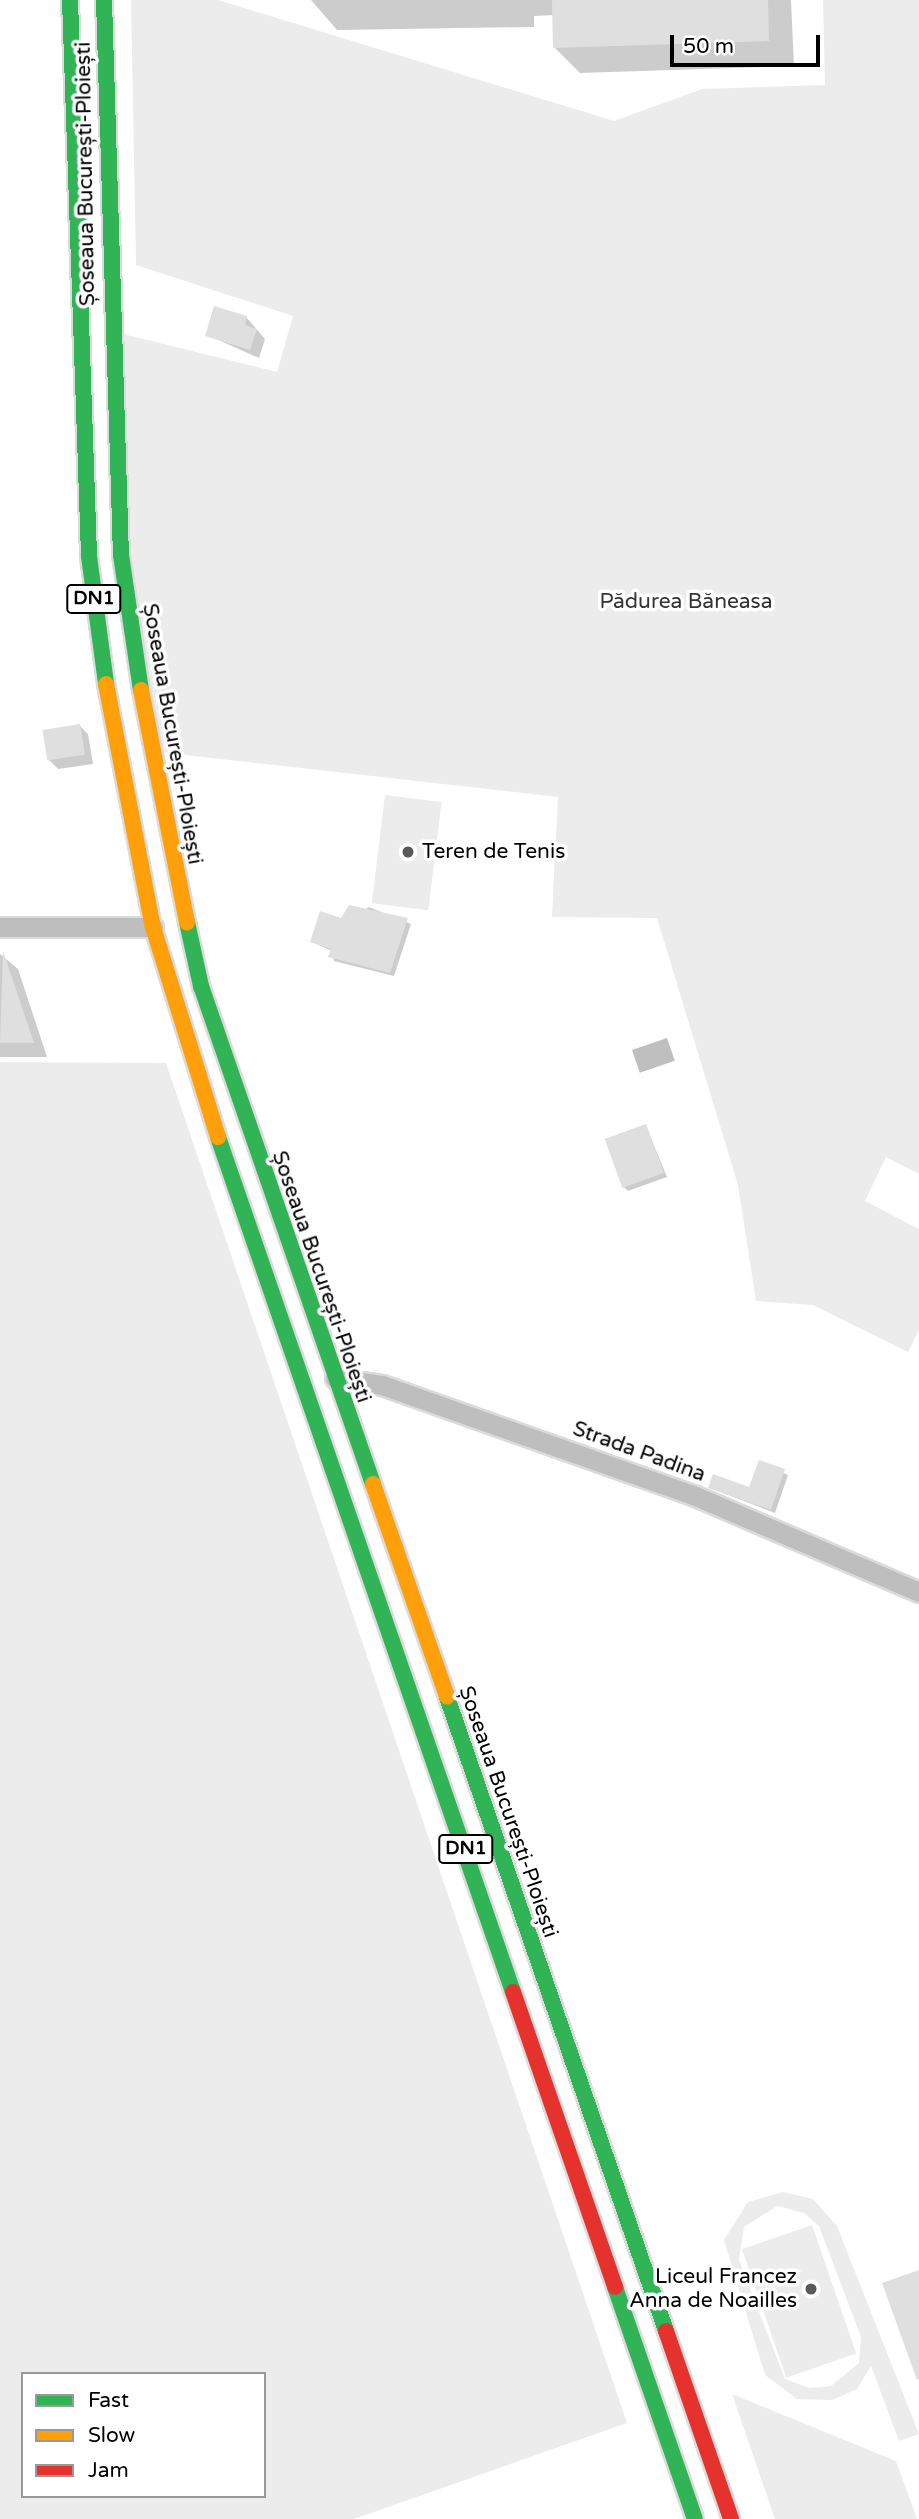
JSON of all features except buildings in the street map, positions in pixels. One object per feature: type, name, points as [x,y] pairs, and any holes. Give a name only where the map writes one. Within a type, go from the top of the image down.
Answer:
[{"type":"highway","name":"Șoseaua București-Ploiești","points":[[70,0],[89,556],[110,712],[153,927],[192,1062],[695,2519]]},
{"type":"highway","name":"Șoseaua București-Ploiești","points":[[103,0],[115,445],[121,555],[146,730],[201,986],[731,2519]]},
{"type":"street","points":[[0,927],[153,927]]},
{"type":"street","name":"Strada Padina","points":[[335,1378],[382,1385],[693,1495],[919,1592]]},
{"type":"green space","name":"Pădurea Băneasa","points":[[131,0],[218,0],[614,121],[702,89],[825,85],[823,0],[919,0],[919,1174],[886,1157],[865,1201],[919,1229],[919,1330],[908,1352],[813,1305],[756,1301],[738,1185],[657,918],[552,917],[558,797],[150,751],[111,331],[277,372],[293,316],[136,265]]},
{"type":"green space","name":"Teren de Tenis","points":[[385,795],[442,802],[428,910],[372,903]]},
{"type":"green space","points":[[0,1062],[166,1063],[627,2423],[354,2519],[0,2519]]},
{"type":"green space","points":[[783,2192],[813,2199],[837,2226],[919,2434],[899,2441],[871,2366],[857,2389],[832,2400],[797,2399],[765,2375],[724,2240],[748,2202]],"holes":[[[777,2206],[804,2213],[819,2226],[861,2337],[859,2363],[831,2386],[809,2388],[785,2379],[739,2260],[744,2227]]]},
{"type":"green space","points":[[812,2225],[856,2354],[786,2378],[742,2249]]},
{"type":"green space","points":[[732,2394],[896,2461],[917,2519],[775,2519]]},
{"type":"shaded area","points":[[667,1038],[675,1061],[640,1073],[632,1050]]},
{"type":"traffic: fast","points":[[70,0],[89,556],[106,684]]},
{"type":"traffic: fast","points":[[104,0],[121,555],[141,690]]},
{"type":"traffic: fast","points":[[187,922],[201,986],[373,1484]]},
{"type":"traffic: fast","points":[[218,1137],[513,1992]]},
{"type":"traffic: fast","points":[[447,1697],[666,2331]]},
{"type":"traffic: fast","points":[[615,2287],[695,2519]]},
{"type":"traffic: slow","points":[[106,684],[153,927],[218,1137]]},
{"type":"traffic: slow","points":[[141,690],[187,922]]},
{"type":"traffic: slow","points":[[373,1484],[447,1697]]},
{"type":"traffic: jam","points":[[513,1992],[615,2287]]},
{"type":"traffic: jam","points":[[666,2331],[731,2519]]},
{"type":"place","name":"Teren de Tenis","points":[[408,852]]},
{"type":"place","name":"Liceul Francez Anna de Noailles","points":[[811,2289]]}]
